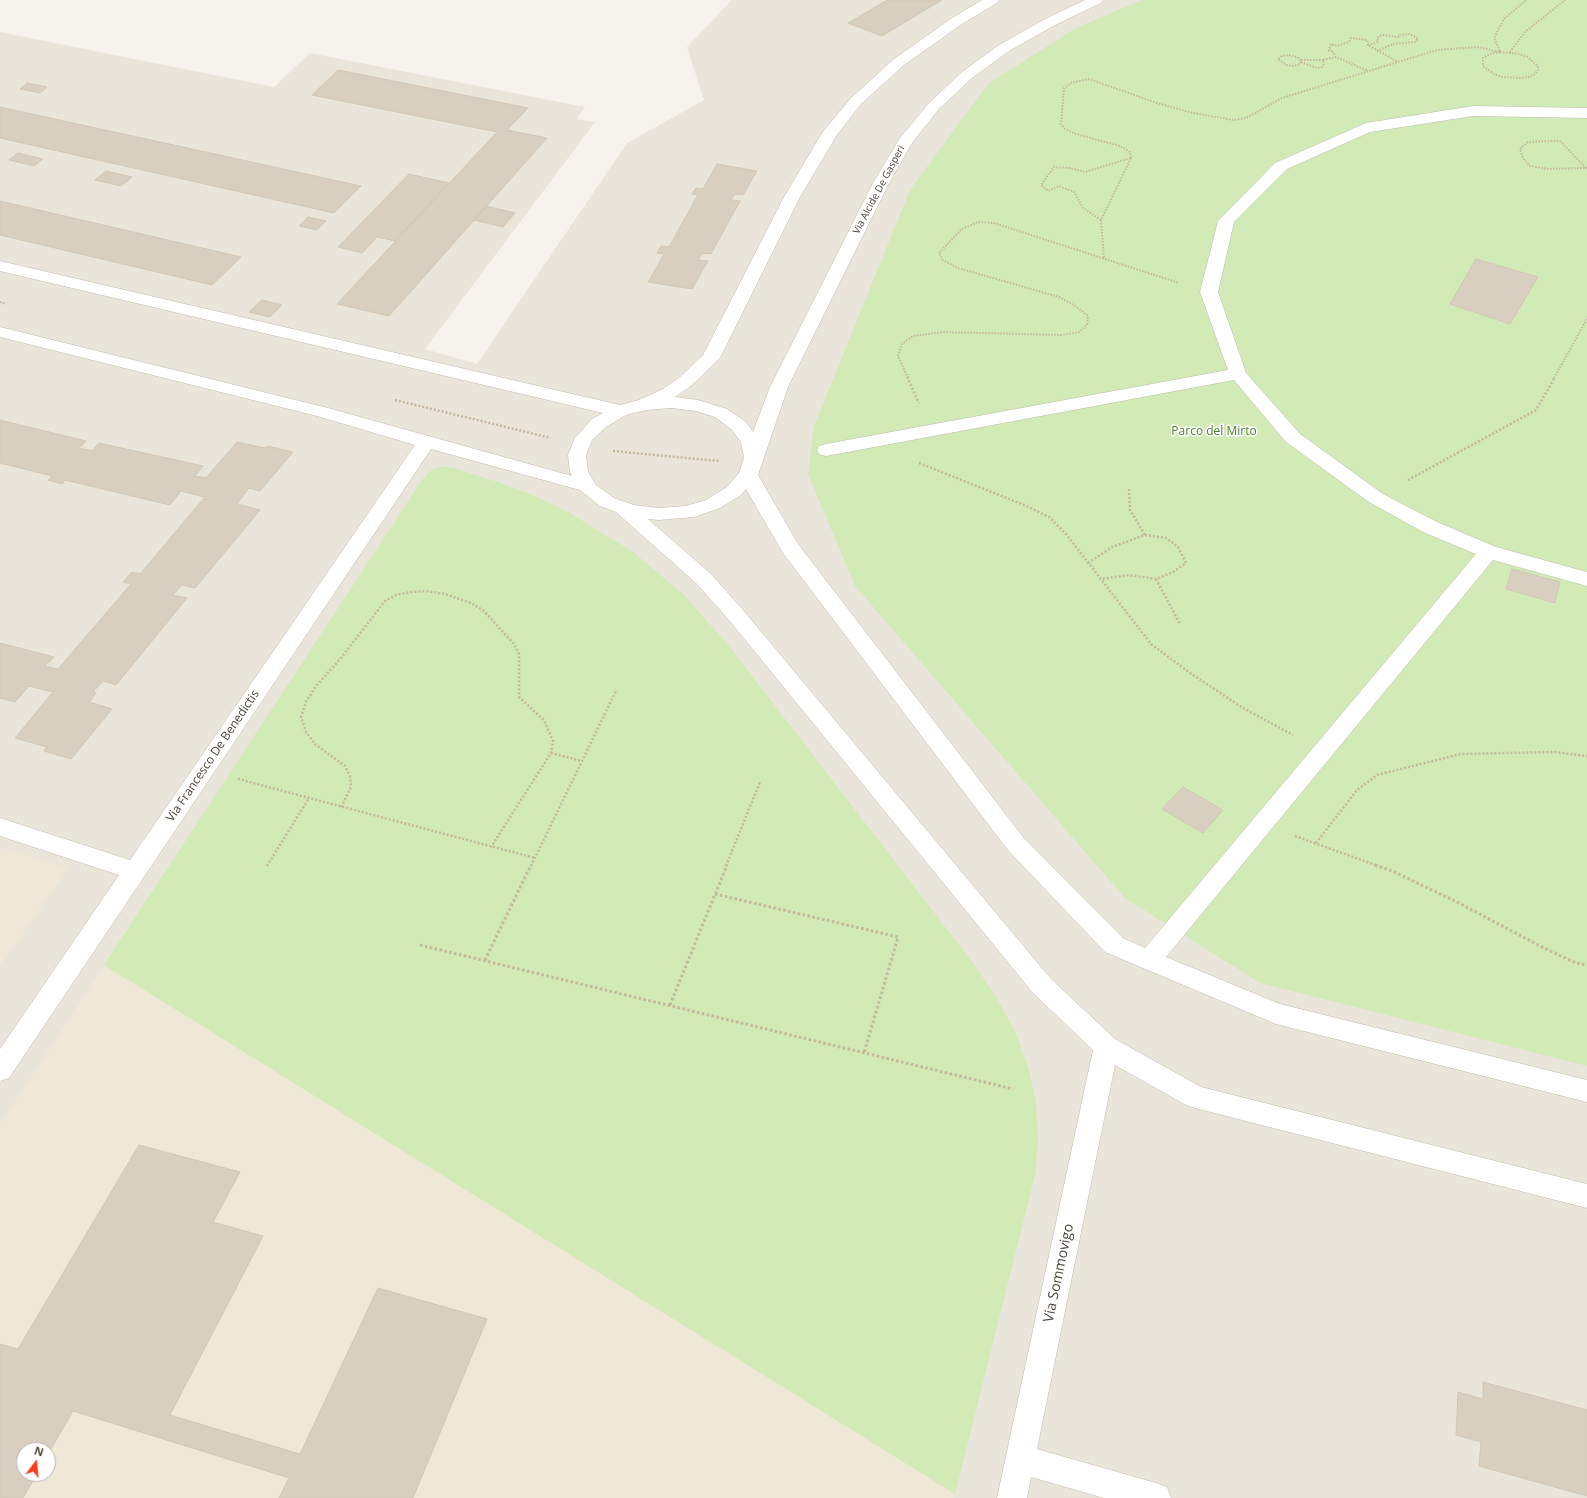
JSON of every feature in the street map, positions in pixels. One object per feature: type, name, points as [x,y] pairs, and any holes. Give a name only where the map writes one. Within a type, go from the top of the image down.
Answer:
[{"type":"street","points":[[751,465],[734,491],[713,504],[687,512],[659,514],[631,511],[607,502],[587,486],[579,472],[577,455],[584,438],[600,423],[620,411],[645,404],[669,393],[686,381],[711,358],[800,183],[830,133],[856,101],[899,62],[957,21],[992,0]]},
{"type":"street","name":"Via Alcide De Gasperi","points":[[751,465],[779,387],[881,182],[905,141],[934,106],[967,75],[1004,48],[1050,22],[1096,0]]},
{"type":"street","points":[[1587,112],[1473,111],[1366,128],[1281,166],[1226,221],[1209,292],[1238,374],[1293,438],[1376,498],[1430,527],[1489,552],[1587,579]]},
{"type":"street","points":[[0,266],[620,411]]},
{"type":"street","points":[[0,332],[322,412],[587,486]]},
{"type":"street","points":[[826,450],[1238,374]]},
{"type":"street","points":[[645,404],[672,402],[698,406],[721,414],[739,426],[750,441],[751,465],[790,548],[1015,843],[1114,945],[1276,1014],[1587,1091]]},
{"type":"street","name":"Via Francesco De Benedictis","points":[[0,1070],[426,442]]},
{"type":"street","points":[[623,508],[704,579],[732,610],[1042,986],[1106,1047],[1195,1097],[1587,1196]]},
{"type":"street","points":[[1150,960],[1489,552]]},
{"type":"street","points":[[0,827],[135,871]]},
{"type":"street","name":"Via Sommovigo","points":[[1012,1498],[1106,1047]]},
{"type":"street","points":[[1020,1459],[1156,1498]]},
{"type":"path","points":[[1500,52],[1494,38],[1505,18],[1526,0]]},
{"type":"path","points":[[1510,52],[1525,32],[1565,0]]},
{"type":"path","points":[[1368,45],[1378,42],[1377,38],[1382,36],[1399,37],[1400,35],[1409,34],[1418,38],[1415,42],[1393,44],[1377,51]]},
{"type":"path","points":[[1369,71],[1361,66],[1351,64],[1336,56],[1329,50],[1331,44],[1337,46],[1349,42],[1351,38],[1367,40],[1368,45],[1398,62]]},
{"type":"path","points":[[1104,259],[1101,220],[1131,158],[1130,152],[1120,146],[1076,134],[1065,129],[1061,124],[1064,88],[1071,83],[1089,79],[1157,103],[1193,113],[1234,120],[1246,118],[1282,98],[1437,50],[1478,47],[1500,52]]},
{"type":"path","points":[[1500,52],[1510,52],[1528,57],[1534,61],[1538,66],[1538,70],[1535,74],[1529,77],[1520,78],[1502,77],[1494,74],[1483,66],[1483,58],[1486,55],[1500,52]]},
{"type":"path","points":[[1323,60],[1324,64],[1322,67],[1318,68],[1301,61],[1296,56],[1282,56],[1278,59],[1286,65],[1294,66],[1301,61],[1311,58],[1323,60],[1336,56]]},
{"type":"path","points":[[1560,141],[1587,169],[1548,169],[1530,166],[1523,158],[1520,149],[1528,142],[1560,141]]},
{"type":"path","points":[[1101,220],[1083,208],[1074,192],[1059,186],[1048,191],[1041,185],[1054,167],[1070,168],[1085,172],[1131,158]]},
{"type":"path","points":[[931,431],[898,356],[902,344],[913,336],[943,332],[1061,335],[1079,332],[1087,324],[1088,316],[1074,305],[1059,297],[958,268],[943,260],[939,253],[962,229],[978,222],[994,223],[1209,292]]},
{"type":"path","points":[[0,302],[7,304]]},
{"type":"path","points":[[1376,498],[1536,410],[1587,319]]},
{"type":"path","points":[[394,400],[581,445],[621,453],[751,465]]},
{"type":"path","points":[[876,441],[922,464],[1024,505],[1049,517],[1066,534],[1151,644],[1190,673],[1243,708],[1323,751]]},
{"type":"path","points":[[1129,489],[1130,510],[1145,535]]},
{"type":"path","points":[[1088,563],[1112,547],[1145,535],[1166,538],[1178,547],[1186,563],[1173,572],[1156,579],[1129,575],[1101,579]]},
{"type":"path","points":[[1156,579],[1180,624]]},
{"type":"path","points":[[341,807],[351,787],[350,776],[345,766],[314,744],[306,732],[301,717],[306,702],[316,686],[341,658],[385,601],[396,595],[426,591],[445,594],[471,602],[484,611],[514,644],[519,654],[519,697],[544,720],[553,740],[551,753],[491,847]]},
{"type":"path","points":[[485,960],[616,691]]},
{"type":"path","points":[[1316,843],[1357,790],[1377,775],[1461,754],[1554,752],[1587,756]]},
{"type":"path","points":[[551,753],[582,761]]},
{"type":"path","points":[[204,770],[535,858]]},
{"type":"path","points":[[670,1005],[760,782]]},
{"type":"path","points":[[267,866],[309,798]]},
{"type":"path","points":[[1262,825],[1392,871],[1455,901],[1542,947],[1576,963],[1587,965]]},
{"type":"path","points":[[715,894],[898,938],[864,1053]]},
{"type":"path","points":[[420,945],[1013,1090]]},
{"type":"shaded area","points":[[732,0],[1587,0],[1587,1498],[0,1498],[0,32],[274,87],[310,53],[585,107],[577,119],[595,122],[425,349],[477,364],[627,143],[704,100],[687,47]]},
{"type":"shaded area","points":[[0,847],[69,868],[0,966]]},
{"type":"shaded area","points":[[104,965],[955,1494],[954,1498],[0,1498],[0,1124]]},
{"type":"green space","name":"Parco del Mirto","points":[[1142,0],[1587,0],[1587,1066],[1260,983],[1125,898],[855,586],[808,474],[814,426],[910,190],[988,84],[1076,28]]},
{"type":"green space","points":[[435,468],[454,468],[498,482],[537,497],[568,512],[633,552],[684,595],[729,646],[973,963],[997,998],[1017,1036],[1029,1070],[1036,1102],[1038,1141],[1035,1175],[955,1494],[104,965],[422,480]]},
{"type":"building","points":[[887,0],[942,0],[882,36],[848,23]]},
{"type":"building","points":[[338,70],[528,108],[507,130],[547,138],[389,316],[337,304],[497,132],[312,95]]},
{"type":"building","points":[[27,83],[47,87],[40,93],[20,89]]},
{"type":"building","points":[[0,107],[361,186],[334,213],[0,138]]},
{"type":"building","points":[[18,153],[43,159],[34,166],[9,160]]},
{"type":"building","points":[[717,164],[757,171],[743,195],[735,194],[731,200],[740,201],[711,254],[702,253],[698,260],[708,261],[692,289],[648,282],[664,254],[657,253],[661,246],[669,247],[698,195],[692,194],[696,188],[703,189]]},
{"type":"building","points":[[106,171],[132,177],[121,186],[95,180]]},
{"type":"building","points":[[409,174],[449,183],[395,241],[377,237],[362,253],[338,247]]},
{"type":"building","points":[[0,201],[241,257],[212,285],[0,235]]},
{"type":"building","points":[[486,206],[515,213],[503,227],[474,220]]},
{"type":"building","points":[[308,217],[326,221],[317,230],[299,226]]},
{"type":"building","points":[[1476,259],[1538,277],[1510,324],[1450,304]]},
{"type":"building","points":[[262,300],[282,305],[270,317],[249,312]]},
{"type":"building","points":[[0,420],[86,441],[79,448],[92,451],[99,443],[203,466],[195,476],[206,478],[237,442],[265,448],[268,446],[293,452],[260,491],[249,488],[237,504],[260,510],[195,588],[182,585],[173,595],[187,598],[116,685],[103,681],[93,692],[96,693],[89,702],[112,709],[71,759],[44,751],[47,747],[15,738],[53,692],[29,686],[15,702],[0,698],[0,643],[54,657],[45,666],[58,669],[131,584],[123,582],[132,572],[140,574],[205,497],[181,491],[170,505],[65,480],[62,484],[48,480],[52,476],[0,463]]},
{"type":"building","points":[[1512,569],[1560,582],[1555,603],[1506,589]]},
{"type":"building","points":[[1183,787],[1223,810],[1203,833],[1162,809]]},
{"type":"building","points":[[139,1145],[240,1172],[213,1222],[263,1236],[170,1415],[300,1454],[378,1288],[487,1319],[413,1498],[279,1498],[289,1478],[73,1411],[55,1442],[16,1442],[16,1482],[32,1482],[23,1498],[0,1498],[0,1344],[18,1349]]},
{"type":"building","points":[[1483,1382],[1587,1410],[1587,1496],[1479,1466],[1481,1442],[1456,1435],[1458,1392],[1483,1399]]}]
